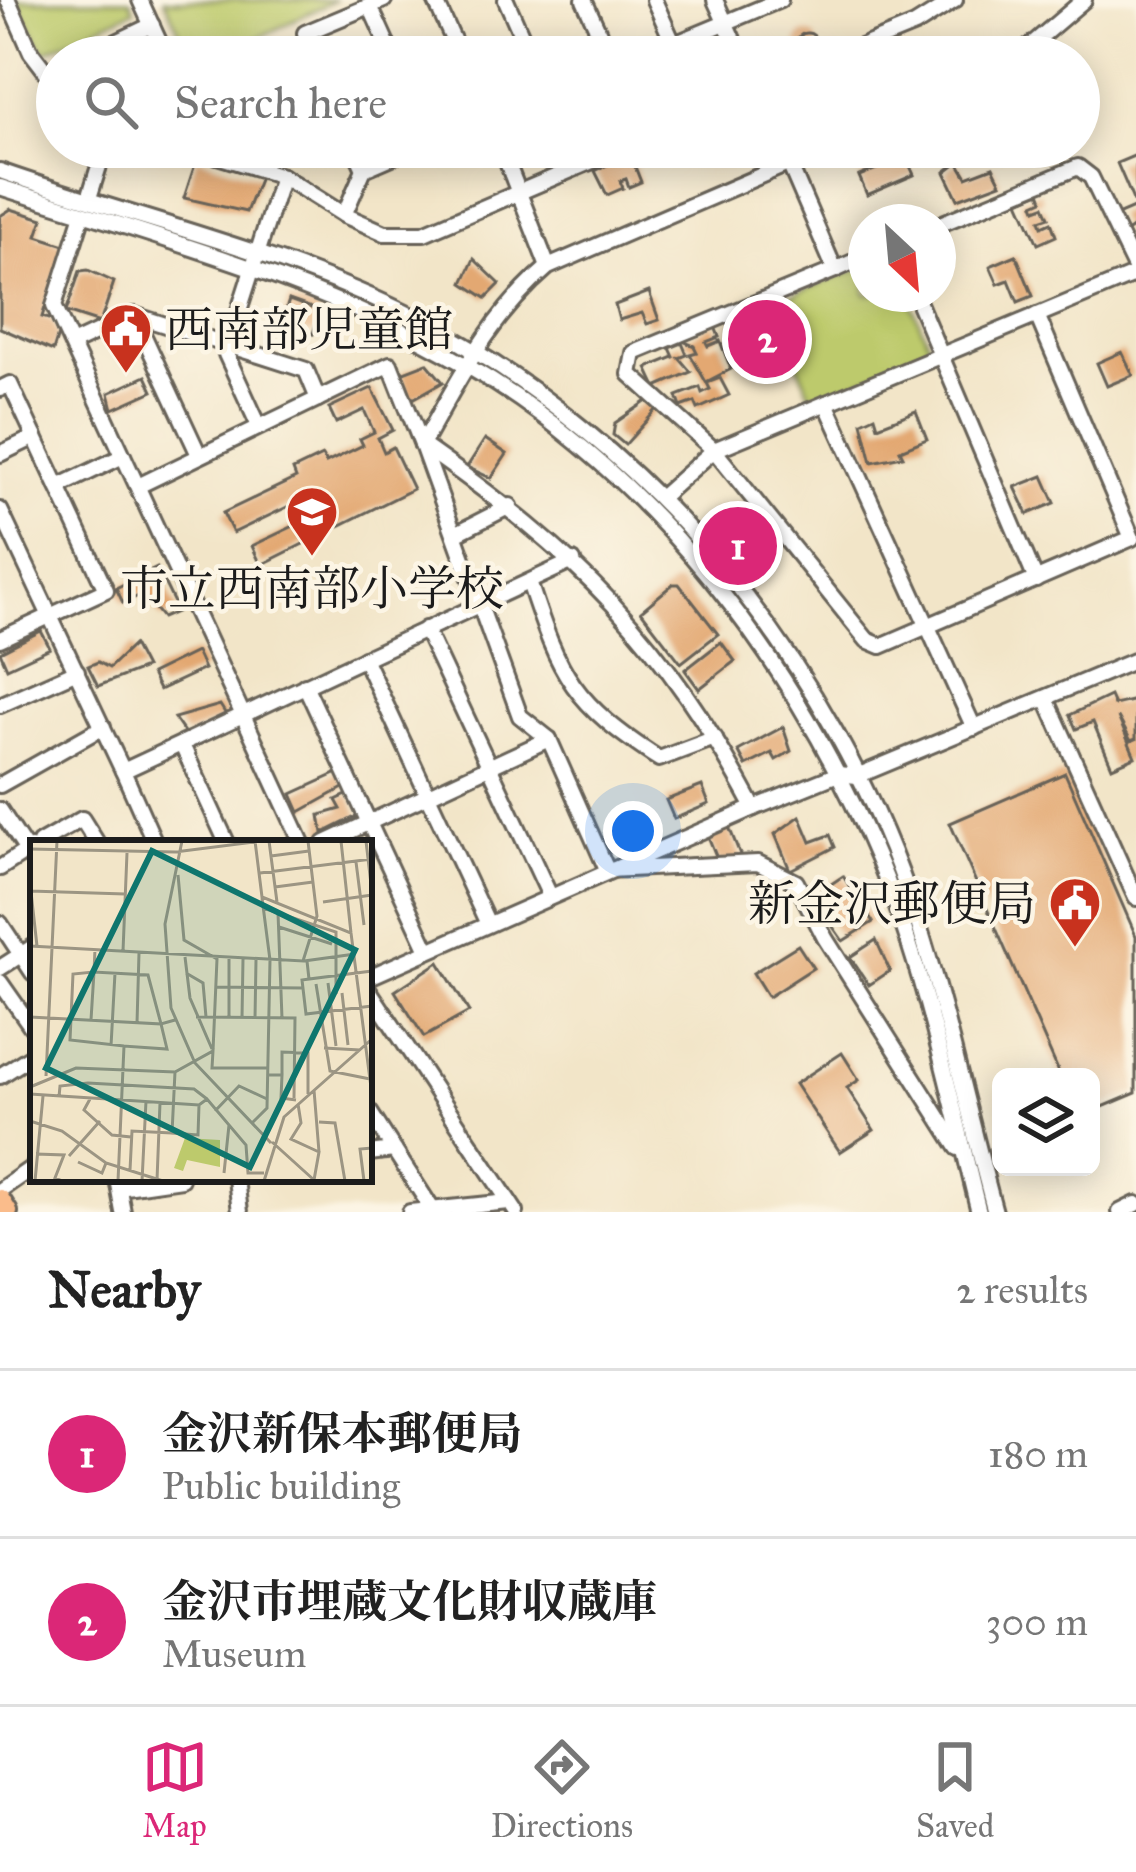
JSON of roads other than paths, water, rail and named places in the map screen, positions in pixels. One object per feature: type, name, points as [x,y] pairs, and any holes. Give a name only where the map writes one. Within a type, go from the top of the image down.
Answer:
[{"type":"main road","points":[[0,1199],[8,1212]]},
{"type":"street","points":[[8,0],[36,47]]},
{"type":"street","points":[[140,0],[157,36]]},
{"type":"street","points":[[435,0],[451,36]]},
{"type":"street","points":[[506,0],[522,36]]},
{"type":"street","points":[[584,0],[600,36]]},
{"type":"street","points":[[654,0],[670,36]]},
{"type":"street","points":[[715,0],[731,36]]},
{"type":"street","points":[[696,36],[780,0]]},
{"type":"street","points":[[888,36],[955,0]]},
{"type":"street","points":[[1042,36],[1084,0]]},
{"type":"street","points":[[306,36],[377,3],[386,36]]},
{"type":"street","points":[[129,36],[152,25]]},
{"type":"street","points":[[98,168],[54,306],[301,840]]},
{"type":"street","points":[[256,168],[282,176],[344,215],[385,233],[424,233],[576,168]]},
{"type":"street","points":[[510,168],[548,266]]},
{"type":"street","points":[[422,445],[465,364],[510,299],[548,266],[777,168]]},
{"type":"street","points":[[791,168],[835,270]]},
{"type":"street","points":[[956,217],[1073,168]]},
{"type":"street","points":[[660,498],[714,450],[1136,272],[1091,177],[1080,168]]},
{"type":"street","points":[[344,215],[364,169]]},
{"type":"street","points":[[0,171],[86,206],[332,281],[475,349],[590,436],[660,498],[772,630],[857,776],[914,911],[995,1212]]},
{"type":"street","points":[[260,426],[226,354],[282,176]]},
{"type":"street","points":[[0,187],[86,206]]},
{"type":"street","points":[[255,260],[465,364],[525,404],[671,532],[723,593],[784,680],[838,774],[882,867],[980,1212]]},
{"type":"street","points":[[848,264],[634,353],[630,374],[714,450],[867,640],[881,646],[1135,541],[1037,315]]},
{"type":"street","points":[[923,312],[1036,580]]},
{"type":"street","points":[[72,344],[134,315],[306,370],[318,399]]},
{"type":"street","points":[[134,315],[200,455]]},
{"type":"street","points":[[138,485],[390,364],[520,716],[549,739],[608,869]]},
{"type":"street","points":[[0,388],[10,384],[106,590],[0,639]]},
{"type":"street","points":[[826,403],[974,728]]},
{"type":"street","points":[[0,454],[35,437]]},
{"type":"street","points":[[422,445],[510,506],[573,561],[642,632],[715,738],[754,808]]},
{"type":"street","points":[[58,487],[123,456]]},
{"type":"street","points":[[454,534],[510,506]]},
{"type":"street","points":[[0,510],[154,840]]},
{"type":"street","points":[[123,771],[573,561]]},
{"type":"street","points":[[529,582],[554,658],[573,691],[615,730],[659,759],[715,738]]},
{"type":"street","points":[[425,629],[550,896]]},
{"type":"street","points":[[364,658],[488,924]]},
{"type":"street","points":[[372,976],[754,808],[838,774],[857,776],[1136,660]]},
{"type":"street","points":[[0,705],[77,671]]},
{"type":"street","points":[[305,685],[428,950]]},
{"type":"street","points":[[1046,698],[1136,898]]},
{"type":"street","points":[[0,784],[103,727]]},
{"type":"street","points":[[331,840],[549,739]]},
{"type":"street","points":[[182,745],[225,840]]},
{"type":"street","points":[[0,809],[30,846]]},
{"type":"street","points":[[49,840],[82,819],[96,840]]},
{"type":"street","points":[[0,868],[30,852]]},
{"type":"street","points":[[608,869],[758,863],[796,882],[825,938],[967,1164]]},
{"type":"street","points":[[0,923],[27,951],[0,968]]},
{"type":"street","points":[[0,982],[30,1026]]},
{"type":"street","points":[[372,994],[513,1207]]},
{"type":"street","points":[[0,1076],[30,1057]]},
{"type":"street","points":[[372,1116],[432,1209]]},
{"type":"street","points":[[372,1154],[394,1150]]},
{"type":"street","points":[[0,1190],[30,1169]]},
{"type":"street","points":[[236,1182],[240,1212]]},
{"type":"street","points":[[118,1183],[122,1212]]},
{"type":"street","points":[[1120,1212],[1136,1204]]},
{"type":"street","points":[[410,1212],[513,1207]]},
{"type":"place","name":"金沢市埋蔵文化財収蔵庫","points":[[767,339]]},
{"type":"place","name":"西南部児童館","points":[[126,375]]},
{"type":"place","name":"金沢新保本郵便局","points":[[738,546]]},
{"type":"place","name":"市立西南部小学校","points":[[312,558]]},
{"type":"place","name":"新金沢郵便局","points":[[1075,949]]}]
